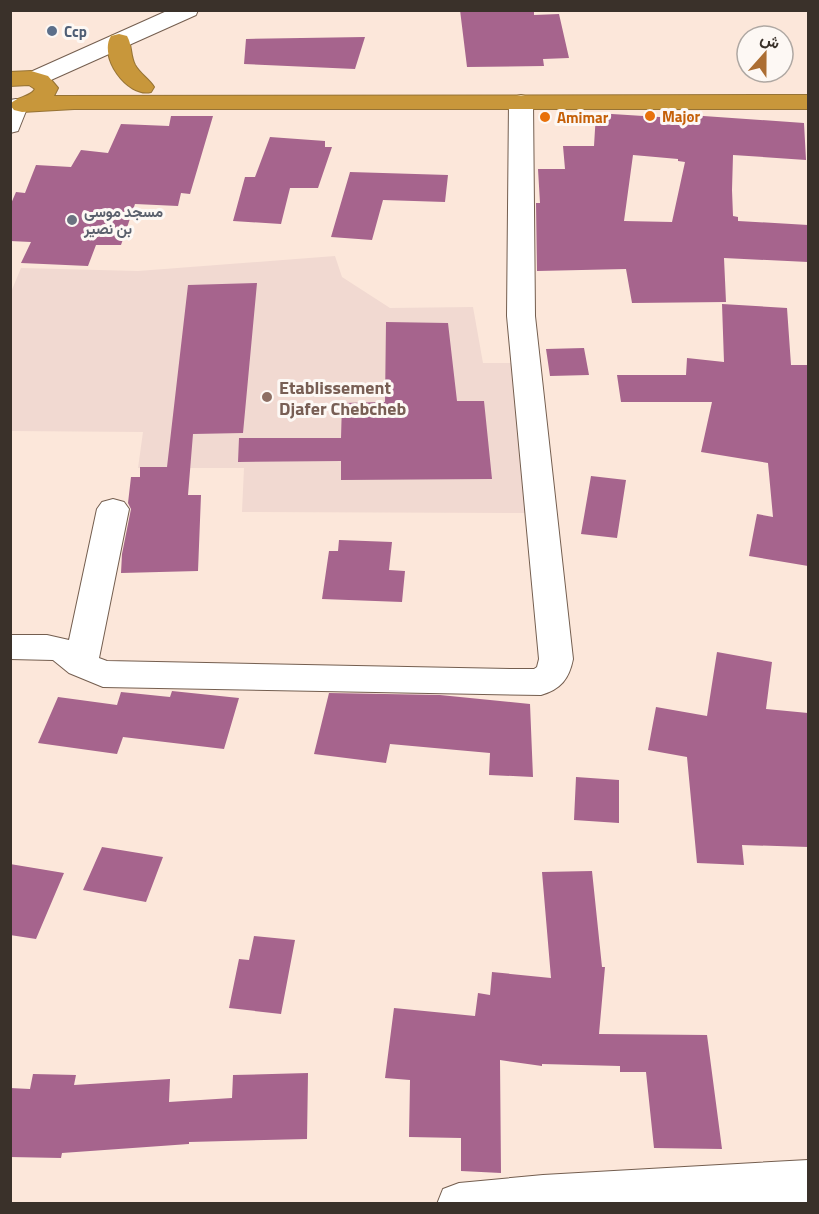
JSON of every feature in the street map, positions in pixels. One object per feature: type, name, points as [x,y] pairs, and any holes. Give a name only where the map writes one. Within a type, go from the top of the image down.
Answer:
[{"type":"highway","points":[[119,41],[123,65],[143,87]]},
{"type":"highway","points":[[10,79],[143,87],[808,89]]},
{"type":"highway","points":[[16,110],[36,101],[46,93],[39,82]]},
{"type":"highway","points":[[16,110],[74,102],[808,102]]},
{"type":"street","points":[[39,82],[170,13]]},
{"type":"street","points":[[10,647],[47,647],[63,650],[81,664],[103,674],[541,682],[553,673],[556,659],[521,316],[521,102]]},
{"type":"street","points":[[81,664],[113,509]]},
{"type":"street","points":[[459,1203],[542,1200],[808,1181]]},
{"type":"shaded area","name":"Etablissement Djafer Chebcheb","points":[[335,256],[342,277],[390,308],[473,307],[483,363],[522,363],[525,513],[242,512],[244,468],[138,468],[143,432],[11,431],[11,292],[21,268],[138,271]]},
{"type":"building","points":[[460,10],[534,10],[534,15],[559,14],[569,58],[543,59],[544,66],[467,67]]},
{"type":"building","points":[[365,37],[355,69],[244,64],[246,39]]},
{"type":"building","points":[[596,113],[675,118],[675,114],[804,123],[806,160],[733,155],[732,190],[733,216],[738,217],[738,221],[808,225],[808,262],[724,258],[726,302],[632,303],[626,269],[537,271],[536,203],[540,203],[538,169],[565,169],[563,146],[594,146]],"holes":[[[633,155],[678,159],[678,161],[685,162],[672,222],[624,221]]]},
{"type":"building","name":"مسجد موسى بن نصير","points":[[171,116],[213,116],[190,194],[181,193],[178,206],[135,204],[121,245],[96,245],[88,266],[21,263],[31,242],[10,241],[10,206],[16,192],[25,193],[36,165],[71,167],[81,150],[108,153],[121,124],[169,126]]},
{"type":"building","points":[[270,137],[325,141],[325,147],[332,147],[318,188],[290,188],[281,224],[233,221],[245,177],[255,177]]},
{"type":"building","points":[[350,172],[448,175],[445,202],[383,200],[372,240],[331,237]]},
{"type":"building","points":[[257,283],[243,433],[193,434],[188,495],[201,495],[198,571],[121,573],[122,554],[131,509],[128,503],[131,477],[140,477],[140,467],[167,467],[188,285]]},
{"type":"building","points":[[722,304],[787,308],[791,365],[808,365],[808,566],[749,556],[757,514],[773,517],[768,463],[701,452],[712,402],[621,402],[617,375],[686,375],[687,358],[724,362]]},
{"type":"building","points":[[386,322],[448,323],[457,401],[484,401],[492,479],[341,480],[341,461],[238,462],[239,438],[341,438],[342,403],[385,402]]},
{"type":"building","points":[[584,348],[589,375],[550,376],[546,349]]},
{"type":"building","points":[[591,476],[626,480],[617,538],[581,534]]},
{"type":"building","points":[[339,540],[392,542],[389,570],[405,571],[402,602],[322,599],[329,551],[338,551]]},
{"type":"building","points":[[717,652],[772,662],[766,709],[808,713],[808,847],[742,845],[744,865],[697,863],[687,757],[648,750],[656,707],[707,716]]},
{"type":"building","points":[[172,691],[239,698],[224,749],[123,737],[117,754],[38,743],[58,697],[117,705],[121,692],[170,697]]},
{"type":"building","points":[[329,693],[440,695],[530,704],[533,777],[489,775],[490,753],[390,744],[386,763],[314,754]]},
{"type":"building","points":[[576,777],[619,780],[619,823],[574,820]]},
{"type":"building","points":[[102,847],[163,857],[146,902],[83,890]]},
{"type":"building","points":[[10,864],[64,873],[36,939],[10,935]]},
{"type":"building","points":[[592,871],[602,967],[605,967],[599,1034],[707,1035],[722,1149],[654,1148],[646,1072],[620,1072],[620,1066],[542,1064],[542,1066],[500,1060],[501,1173],[461,1171],[461,1138],[409,1137],[410,1080],[385,1078],[394,1008],[475,1016],[478,993],[490,995],[492,972],[551,978],[542,872]]},
{"type":"building","points":[[254,936],[295,940],[281,1014],[229,1008],[239,959],[249,960]]},
{"type":"building","points":[[308,1073],[307,1139],[189,1142],[189,1144],[62,1153],[61,1158],[10,1157],[10,1088],[30,1089],[33,1074],[76,1075],[74,1085],[170,1079],[169,1102],[232,1098],[233,1075]]},
{"type":"place","name":"Ccp","points":[[52,31]]},
{"type":"place","name":"Major","points":[[650,116]]},
{"type":"place","name":"Amimar","points":[[545,117]]},
{"type":"place","name":"مسجد موسى بن نصير","points":[[72,220]]},
{"type":"place","name":"Etablissement Djafer Chebcheb","points":[[267,397]]}]
